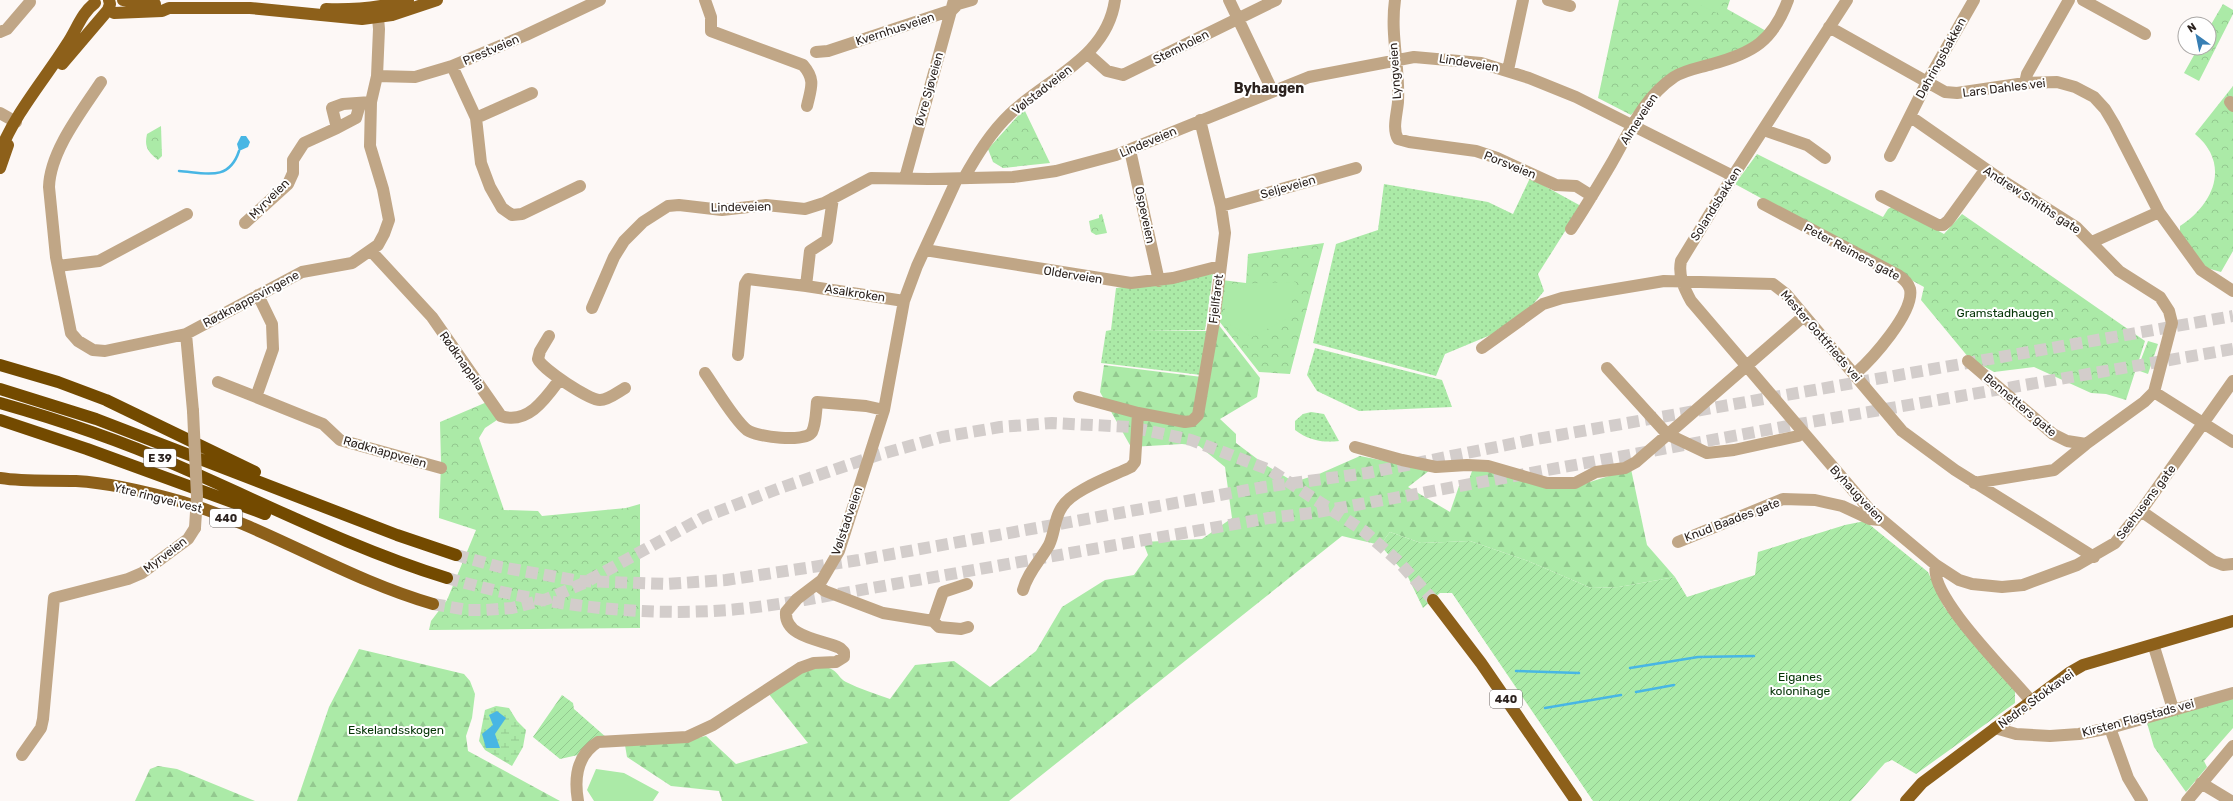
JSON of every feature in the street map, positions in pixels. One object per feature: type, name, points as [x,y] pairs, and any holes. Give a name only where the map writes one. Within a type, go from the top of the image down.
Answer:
[{"type":"highway","name":"E 39","points":[[0,365],[70,386],[118,405],[234,462],[284,484],[293,495]]},
{"type":"highway","name":"E 39","points":[[0,389],[96,419],[397,535],[456,555]]},
{"type":"highway","name":"E 39","points":[[0,403],[92,431],[137,449],[383,557],[447,578]]},
{"type":"highway","name":"E 39","points":[[0,420],[220,496],[293,526],[314,527]]},
{"type":"main road","points":[[123,0],[162,5],[169,8]]},
{"type":"main road","points":[[378,13],[408,0]]},
{"type":"main road","points":[[107,7],[114,13],[125,13],[162,11],[169,8],[250,4],[274,10],[292,8],[349,10],[378,13],[437,0]]},
{"type":"main road","points":[[0,152],[16,122],[86,12],[96,2],[99,11],[107,7]]},
{"type":"main road","points":[[42,82],[70,55],[107,7]]},
{"type":"main road","points":[[0,168],[16,122]]},
{"type":"main road","name":"Ytre ringvei vest","points":[[3,477],[95,483],[130,489],[184,502],[226,518],[375,584],[433,604]]},
{"type":"main road","name":"440","points":[[1433,600],[1480,662],[1576,801]]},
{"type":"main road","name":"Nedre Stokkavei","points":[[1906,801],[1922,783],[2068,673],[2083,665],[2233,621]]},
{"type":"street","name":"Prestveien","points":[[377,76],[416,77],[452,66],[526,35],[600,0]]},
{"type":"street","points":[[705,0],[711,17],[711,31],[803,65],[810,74],[812,83],[807,106]]},
{"type":"street","name":"Kvernhusveien","points":[[816,52],[828,51],[953,5],[972,0]]},
{"type":"street","name":"Vølstadveien","points":[[578,801],[576,783],[580,762],[588,749],[598,742],[687,737],[713,725],[800,668],[814,662],[836,662],[842,660],[844,652],[840,648],[801,634],[787,620],[788,608],[817,585],[825,576],[839,551],[884,410],[890,385],[898,326],[904,301],[925,250],[961,178],[992,135],[1010,114],[1088,54],[1108,23],[1115,0]]},
{"type":"street","points":[[1229,0],[1272,90]]},
{"type":"street","name":"Stemholen","points":[[1088,54],[1107,71],[1123,75],[1276,0]]},
{"type":"street","name":"Lyngveien","points":[[1395,0],[1393,45],[1398,89],[1396,133],[1401,141]]},
{"type":"street","points":[[1508,70],[1523,0]]},
{"type":"street","points":[[1548,0],[1570,7]]},
{"type":"street","name":"Almeveien","points":[[1571,229],[1592,196],[1632,126],[1652,96],[1676,76],[1727,60],[1744,53],[1761,43],[1771,34],[1781,21],[1788,0]]},
{"type":"street","name":"Solandsbakken","points":[[1681,281],[1679,270],[1681,261],[1733,176],[1847,0]]},
{"type":"street","name":"Døhringsbakken","points":[[1911,117],[1911,113],[1927,82],[1974,0]]},
{"type":"street","points":[[2025,83],[2027,74],[2069,0]]},
{"type":"street","points":[[2083,0],[2145,34]]},
{"type":"street","points":[[0,32],[7,29],[30,2]]},
{"type":"street","name":"Øvre Sjøveien","points":[[905,178],[953,5]]},
{"type":"street","name":"Rødknappsvingene","points":[[102,82],[79,115],[51,170],[49,187],[58,266],[71,333],[86,347],[105,351],[186,334],[302,272],[352,263],[378,245],[389,220],[383,189],[370,146],[365,103],[377,76],[378,13]]},
{"type":"street","name":"Lars Dahles vei","points":[[1830,27],[1945,92],[1957,94],[2040,81],[2066,83],[2088,94],[2100,102],[2114,124],[2159,212],[2201,270],[2233,291]]},
{"type":"street","name":"Lindeveien","points":[[592,308],[614,257],[624,241],[643,222],[668,206],[679,205],[722,210],[766,205],[805,209],[833,198],[867,179],[1013,177],[1056,171],[1093,162],[1130,150],[1272,90],[1324,72],[1395,59],[1431,57],[1481,63],[1508,70],[1554,87],[1733,176]]},
{"type":"street","points":[[452,66],[476,118],[481,163],[495,196],[502,208],[512,215],[522,214],[580,186]]},
{"type":"street","points":[[476,118],[532,93]]},
{"type":"street","points":[[337,128],[332,108],[343,104],[365,103]]},
{"type":"street","name":"Myrveien","points":[[246,223],[288,184],[293,173],[293,160],[304,144],[356,118],[365,103]]},
{"type":"street","points":[[0,113],[16,122]]},
{"type":"street","points":[[1890,156],[1911,117]]},
{"type":"street","name":"Andrew Smiths gate","points":[[1911,117],[1985,170],[2076,227],[2119,271],[2153,291],[2169,311],[2172,323],[2154,392]]},
{"type":"street","name":"Fjellfaret","points":[[1079,397],[1138,413],[1185,422],[1192,421],[1198,416],[1214,320],[1225,233],[1221,206],[1200,120]]},
{"type":"street","points":[[1764,130],[1807,145],[1825,158]]},
{"type":"street","name":"Porsveien","points":[[1401,141],[1476,151],[1497,158],[1556,185],[1576,186],[1592,196]]},
{"type":"street","name":"Ospeveien","points":[[1130,150],[1159,281]]},
{"type":"street","name":"Seljeveien","points":[[1221,206],[1356,168]]},
{"type":"street","points":[[1881,196],[1938,225],[1943,225],[1948,221],[1985,170]]},
{"type":"street","points":[[806,286],[810,252],[827,240],[833,198]]},
{"type":"street","name":"Peter Reimers gate","points":[[1763,204],[1898,275],[1907,283],[1910,289],[1909,300],[1896,327],[1873,358],[1855,374]]},
{"type":"street","points":[[2092,242],[2159,212]]},
{"type":"street","points":[[58,266],[98,261],[187,214]]},
{"type":"street","name":"Olderveien","points":[[925,250],[1120,282],[1144,283],[1159,281],[1220,266]]},
{"type":"street","name":"Rødknapplia","points":[[371,251],[432,318],[501,416],[511,419],[527,414],[549,394],[560,379]]},
{"type":"street","name":"Asalkroken","points":[[738,355],[747,280],[751,279],[806,286],[904,301]]},
{"type":"street","name":"Mester Gottfrieds vei","points":[[1482,348],[1551,300],[1664,281],[1774,284],[1786,294],[1902,431],[1974,483],[2094,557]]},
{"type":"street","name":"Byhaugveien","points":[[1681,281],[1691,301],[1851,490],[1880,520],[1936,565]]},
{"type":"street","points":[[256,397],[273,350],[272,324],[258,295]]},
{"type":"street","points":[[1355,447],[1402,460],[1436,467],[1467,465],[1488,466],[1541,482],[1575,483],[1596,472],[1629,467],[1804,316]]},
{"type":"street","name":"Myrveien","points":[[22,755],[41,728],[43,720],[54,598],[128,579],[142,573],[188,539],[195,528],[198,496],[186,334]]},
{"type":"street","points":[[549,336],[540,351],[538,359],[540,364],[560,379],[592,398],[599,400],[625,388]]},
{"type":"street","name":"Bennetters gate","points":[[1968,361],[2053,434],[2067,441],[2086,444]]},
{"type":"street","points":[[1607,368],[1667,434],[1707,453],[1734,450],[1798,436],[1802,432]]},
{"type":"street","points":[[705,373],[742,424],[748,430],[759,434],[798,439],[805,438],[812,430],[817,402],[866,406],[884,410]]},
{"type":"street","name":"Seehusens gate","points":[[1936,565],[1959,580],[1972,584],[2002,587],[2023,585],[2094,557],[2122,536],[2233,381]]},
{"type":"street","name":"Rødknappveien","points":[[218,382],[323,424],[340,440],[441,468]]},
{"type":"street","points":[[1974,483],[2054,470],[2086,444],[2144,402],[2154,392],[2233,442]]},
{"type":"street","points":[[1022,590],[1032,567],[1051,540],[1062,506],[1081,492],[1131,467],[1135,462],[1138,413]]},
{"type":"street","name":"Knud Baades gate","points":[[1678,542],[1783,499],[1815,500],[1842,506],[1870,519],[1880,520]]},
{"type":"street","points":[[2141,511],[2213,561],[2223,566],[2233,564]]},
{"type":"street","points":[[1936,565],[1934,571],[1936,580],[1952,611],[2031,702]]},
{"type":"street","points":[[933,621],[943,592],[967,584]]},
{"type":"street","points":[[817,585],[825,591],[867,608],[901,616],[933,621],[939,627],[961,629],[968,627]]},
{"type":"street","points":[[2155,650],[2173,709]]},
{"type":"street","name":"Kirsten Flagstads vei","points":[[1995,728],[2016,734],[2050,736],[2079,734],[2110,728],[2233,693]]},
{"type":"street","points":[[2110,728],[2128,778],[2142,801]]},
{"type":"street","points":[[2187,801],[2233,746]]},
{"type":"street","points":[[2201,783],[2231,801]]},
{"type":"green space","points":[[1619,0],[1730,0],[1727,9],[1768,32],[1735,53],[1670,73],[1631,115],[1598,98]]},
{"type":"green space","points":[[1703,0],[1723,0],[1717,13],[1700,5]]},
{"type":"green space","points":[[2223,4],[2233,10],[2233,14],[2217,46],[2217,16]]},
{"type":"green space","points":[[2194,56],[2212,56],[2199,81],[2184,73]]},
{"type":"green space","points":[[2233,86],[2233,251],[2221,272],[2203,267],[2180,235],[2180,226],[2202,207],[2214,183],[2215,170],[2213,158],[2206,146],[2195,134]]},
{"type":"green space","points":[[1024,109],[1050,163],[1003,168],[993,162],[988,149]]},
{"type":"green space","points":[[161,126],[162,156],[158,160],[148,149],[146,139],[147,134]]},
{"type":"green space","name":"Gramstadhaugen","points":[[1757,154],[1883,217],[1888,209],[1893,206],[1944,234],[1962,214],[2145,341],[2126,400],[2106,394],[2091,393],[2034,367],[1994,372],[1969,358],[1921,300],[1924,287],[1735,184]]},
{"type":"green space","points":[[1530,178],[1581,206],[1538,274],[1544,291],[1517,324],[1445,354],[1436,376],[1313,343],[1336,244],[1378,230],[1384,184],[1488,202],[1513,214]]},
{"type":"green space","points":[[1102,214],[1107,233],[1096,235],[1091,232],[1089,221],[1099,218],[1099,215]]},
{"type":"green space","points":[[1324,243],[1290,374],[1259,372],[1219,321],[1222,280],[1246,283],[1248,254]]},
{"type":"green space","points":[[1213,274],[1205,330],[1143,331],[1208,331],[1201,375],[1101,363],[1106,331],[1111,330],[1116,288]]},
{"type":"green space","points":[[1296,282],[1288,318],[1252,337],[1225,322],[1225,284]]},
{"type":"green space","points":[[1218,324],[1260,378],[1257,397],[1220,419],[1236,434],[1236,443],[1264,464],[1294,482],[1319,474],[1360,456],[1430,470],[1408,487],[1450,512],[1459,486],[1469,480],[1473,468],[1540,485],[1590,482],[1631,469],[1647,545],[1675,577],[1619,587],[1591,588],[1528,561],[1470,541],[1421,543],[1390,532],[1380,545],[1342,536],[1009,801],[722,801],[719,791],[671,786],[627,757],[625,745],[680,742],[706,736],[736,764],[808,743],[768,693],[799,673],[817,667],[825,667],[833,670],[846,682],[890,699],[915,665],[954,661],[990,687],[1036,651],[1062,607],[1105,580],[1134,575],[1148,555],[1143,542],[1202,539],[1232,518],[1225,467],[1199,446],[1182,444],[1131,447],[1100,392],[1104,365],[1202,377]]},
{"type":"green space","points":[[2148,341],[2158,344],[2148,374],[2137,370]]},
{"type":"green space","points":[[1315,348],[1442,380],[1452,407],[1359,411],[1317,391],[1307,375]]},
{"type":"green space","points":[[487,402],[500,418],[485,428],[479,438],[504,510],[538,511],[542,516],[626,508],[640,504],[640,628],[429,630],[431,621],[447,600],[476,530],[439,518],[441,463],[440,422]]},
{"type":"green space","points":[[1311,412],[1324,414],[1339,441],[1327,442],[1316,440],[1295,430],[1295,421],[1303,414]]},
{"type":"green space","name":"Eiganes kolonihage","points":[[1865,521],[1928,572],[1944,607],[2015,691],[2015,703],[1916,774],[1892,760],[1885,763],[1851,801],[1593,801],[1452,593],[1440,593],[1423,608],[1408,577],[1380,545],[1390,532],[1421,543],[1470,541],[1528,561],[1591,588],[1619,587],[1675,577],[1687,597],[1755,575],[1758,552],[1845,525]]},
{"type":"green space","name":"Eskelandsskogen","points":[[359,649],[464,674],[470,681],[475,694],[472,718],[466,736],[468,751],[560,801],[297,801],[329,707]]},
{"type":"green space","points":[[562,695],[573,703],[574,709],[607,738],[578,755],[560,759],[533,737]]},
{"type":"green space","points":[[2233,698],[2233,728],[2204,761],[2207,767],[2186,792],[2154,747],[2147,723]]},
{"type":"green space","points":[[496,706],[509,708],[517,721],[526,730],[523,747],[512,766],[485,750],[479,741],[485,710]]},
{"type":"green space","points":[[158,766],[177,769],[255,801],[135,801],[150,769]]},
{"type":"green space","points":[[596,769],[624,773],[659,792],[653,801],[594,801],[587,790]]},
{"type":"water","points":[[241,136],[246,136],[250,142],[248,147],[239,151],[237,144]]},
{"type":"water","points":[[497,711],[506,718],[495,734],[500,748],[486,748],[482,734],[493,725],[489,715]]},
{"type":"waterway","points":[[179,171],[207,174],[222,171],[235,161],[239,151]]},
{"type":"waterway","points":[[1630,668],[1698,657],[1754,656]]},
{"type":"waterway","points":[[1516,671],[1579,673]]},
{"type":"waterway","points":[[1636,692],[1674,685]]},
{"type":"waterway","points":[[1545,708],[1621,695]]},
{"type":"tunnel","points":[[456,555],[500,567],[580,581],[667,584],[726,580],[859,560],[1264,487],[1367,473],[1531,440],[2233,316]]},
{"type":"tunnel","points":[[447,578],[516,595],[621,610],[692,612],[757,607],[1269,518],[1312,513],[1799,424],[2233,349]]},
{"type":"tunnel","points":[[433,604],[468,610],[485,610],[512,608],[547,599],[584,583],[704,517],[780,488],[878,455],[942,437],[1000,427],[1052,423],[1131,427],[1191,440],[1270,470],[1364,531],[1399,562],[1433,600]]},
{"type":"district","name":"Byhaugen","points":[[1269,88]]}]
